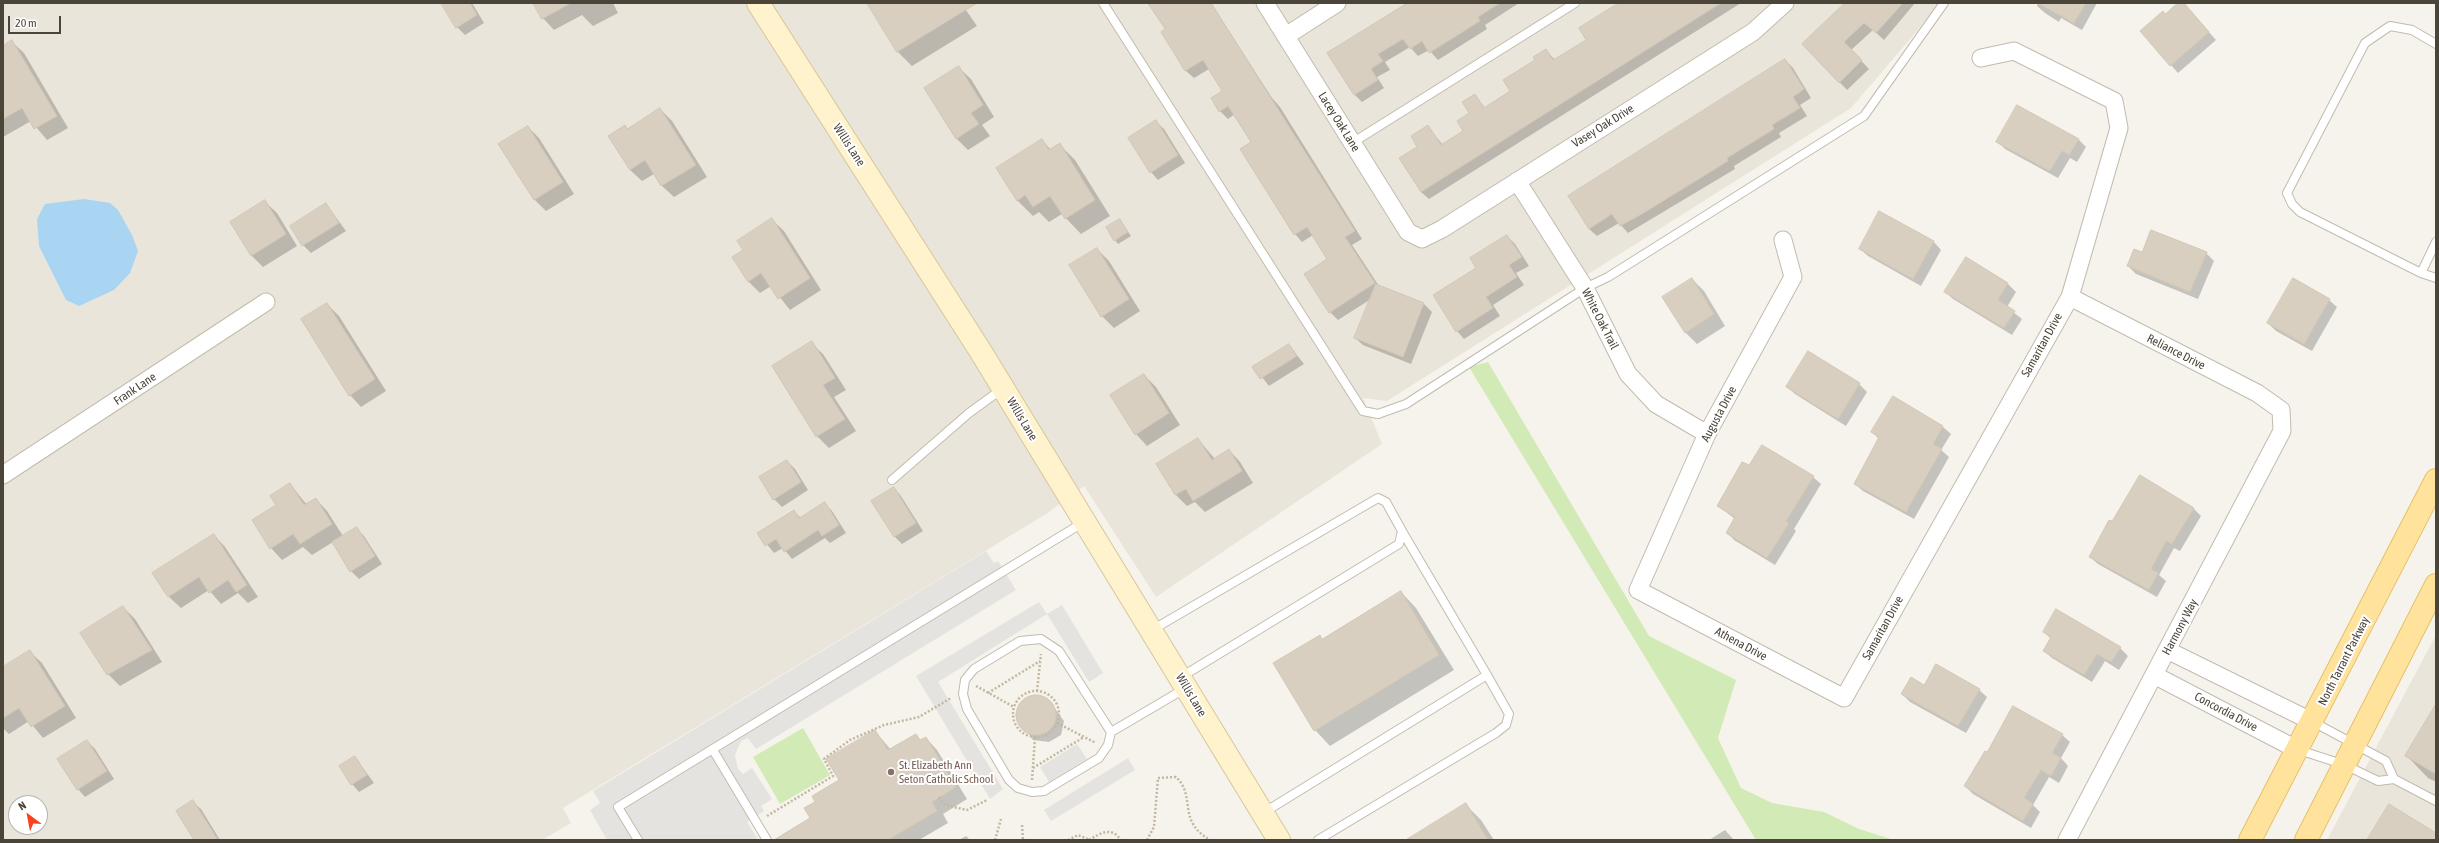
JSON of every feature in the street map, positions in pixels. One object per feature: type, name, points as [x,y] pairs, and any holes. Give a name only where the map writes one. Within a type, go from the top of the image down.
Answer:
[{"type":"main road","name":"North Tarrant Parkway","points":[[2250,840],[2313,722],[2436,480]]},
{"type":"main road","points":[[2306,840],[2436,585]]},
{"type":"street","name":"Willis Lane","points":[[758,3],[1003,388],[1084,522],[1184,682],[1278,840]]},
{"type":"street","name":"Lacey Oak Lane","points":[[1265,3],[1408,232],[1416,238]]},
{"type":"street","points":[[1286,36],[1337,3]]},
{"type":"street","name":"Vasey Oak Drive","points":[[1416,238],[1422,239],[1442,229],[1753,32],[1785,3]]},
{"type":"street","name":"Samaritan Drive","points":[[1844,698],[2070,297],[2119,128],[2114,101],[2014,51],[1981,58]]},
{"type":"street","name":"White Oak Trail","points":[[1517,181],[1585,288],[1628,374],[1656,404],[1707,434]]},
{"type":"street","name":"Augusta Drive","points":[[1638,590],[1707,434],[1793,277],[1783,240]]},
{"type":"street","name":"Reliance Drive","points":[[2070,297],[2257,393],[2281,410]]},
{"type":"street","name":"Frank Lane","points":[[3,475],[266,302]]},
{"type":"street","name":"Harmony Way","points":[[2067,840],[2282,431],[2281,410]]},
{"type":"street","name":"Athena Drive","points":[[1638,590],[1844,698]]},
{"type":"street","points":[[2167,650],[2313,722]]},
{"type":"street","name":"Concordia Drive","points":[[2154,675],[2298,750]]},
{"type":"lane","points":[[1103,3],[1363,411],[1378,414],[1406,404],[1585,288],[1615,273],[1864,116],[1944,3]]},
{"type":"lane","points":[[1352,143],[1575,3]]},
{"type":"lane","points":[[2436,44],[2412,30],[2390,26],[2365,43],[2288,193],[2292,204],[2300,212],[2421,273],[2436,278]]},
{"type":"lane","points":[[2421,273],[2436,242]]},
{"type":"lane","points":[[892,480],[969,413],[1003,388]]},
{"type":"lane","points":[[1151,630],[1378,498],[1386,502],[1509,714],[1506,725],[1496,733],[1318,840]]},
{"type":"lane","points":[[638,840],[618,806],[1084,522]]},
{"type":"lane","points":[[1110,732],[1059,651],[1043,640],[1030,639],[1020,641],[974,669],[965,680],[964,698],[967,709],[1009,780],[1018,788],[1032,792],[1044,792],[1099,758],[1105,748],[1110,732],[1184,682],[1399,544],[1402,531]]},
{"type":"lane","points":[[1262,814],[1487,675]]},
{"type":"lane","points":[[2313,722],[2386,761],[2394,779]]},
{"type":"lane","points":[[712,750],[767,840]]},
{"type":"lane","points":[[2298,750],[2345,765],[2378,781],[2394,779],[2436,801]]},
{"type":"path","points":[[1036,691],[1043,640]]},
{"type":"path","points":[[988,692],[1040,661]]},
{"type":"path","points":[[965,680],[1014,707]]},
{"type":"path","points":[[1036,691],[1050,696],[1056,702],[1059,709],[1057,723],[1045,735],[1035,737],[1023,733],[1018,728],[1013,714],[1014,707],[1022,695],[1036,691]]},
{"type":"path","points":[[756,822],[833,776],[824,759],[850,740],[890,723],[918,717],[950,698],[964,698]]},
{"type":"path","points":[[1057,723],[1105,748]]},
{"type":"path","points":[[1032,792],[1035,737]]},
{"type":"path","points":[[1033,768],[1084,737]]},
{"type":"path","points":[[1147,840],[1154,827],[1158,778],[1172,776],[1176,777],[1183,785],[1187,811],[1192,825],[1198,832],[1210,840]]},
{"type":"path","points":[[939,797],[945,805],[967,810],[987,800]]},
{"type":"path","points":[[995,840],[1001,819]]},
{"type":"path","points":[[1022,825],[1023,840]]},
{"type":"path","points":[[1068,840],[1078,835],[1089,840],[1105,831],[1110,831],[1121,840]]},
{"type":"shaded area","points":[[3,3],[1941,3],[1851,108],[1387,401],[1363,398],[1382,444],[1156,597],[1084,486],[1046,514],[563,808],[571,823],[542,840],[3,840]]},
{"type":"shaded area","points":[[986,551],[994,563],[998,561],[1016,590],[756,749],[748,738],[741,741],[735,755],[738,769],[743,774],[752,768],[772,799],[761,806],[764,811],[747,822],[758,840],[607,840],[590,810],[600,803],[593,791]]},
{"type":"shaded area","points":[[1039,602],[1047,614],[938,682],[1003,789],[990,799],[916,676]]},
{"type":"shaded area","points":[[1062,605],[1103,673],[1089,682],[1047,614]]},
{"type":"shaded area","points":[[2436,635],[2436,840],[2327,840]]},
{"type":"shaded area","points":[[1077,744],[1087,759],[1049,782],[1040,767]]},
{"type":"shaded area","points":[[1128,758],[1135,770],[1051,821],[1044,810]]},
{"type":"green space","points":[[1488,362],[1649,636],[1736,680],[1718,738],[1741,788],[1772,803],[1824,812],[1859,829],[1894,840],[1756,840],[1469,367]]},
{"type":"green space","points":[[803,728],[830,775],[780,804],[753,757]]},
{"type":"water","points":[[84,199],[110,203],[118,210],[132,235],[138,251],[130,273],[114,290],[79,306],[66,300],[39,246],[37,219],[45,204]]},
{"type":"building","points":[[441,3],[470,3],[477,15],[456,28]]},
{"type":"building","points":[[533,3],[571,3],[542,19]]},
{"type":"building","points":[[867,3],[977,3],[897,52]]},
{"type":"building","points":[[1148,3],[1211,3],[1355,231],[1345,237],[1375,283],[1329,313],[1304,274],[1327,259],[1307,227],[1294,235],[1240,149],[1251,142],[1228,106],[1219,112],[1211,98],[1222,91],[1203,60],[1185,71],[1161,32],[1165,29]]},
{"type":"building","points":[[1408,3],[1500,3],[1478,17],[1480,21],[1429,53],[1422,41],[1410,49],[1403,39],[1378,54],[1383,61],[1371,69],[1378,80],[1354,95],[1327,53]]},
{"type":"building","points":[[1619,3],[1721,3],[1421,192],[1399,158],[1417,147],[1411,136],[1428,125],[1441,145],[1463,131],[1457,121],[1469,113],[1462,102],[1475,94],[1484,108],[1510,91],[1503,80],[1535,60],[1533,57],[1546,49],[1553,60],[1586,40],[1579,28]]},
{"type":"building","points":[[1845,3],[1903,3],[1876,33],[1864,23],[1844,42],[1862,60],[1839,83],[1802,44]]},
{"type":"building","points":[[2038,3],[2086,3],[2074,23]]},
{"type":"building","points":[[2178,3],[2184,3],[2209,32],[2170,66],[2140,31],[2163,11],[2165,14]]},
{"type":"building","points":[[12,40],[57,116],[34,129],[22,108],[3,119],[3,46]]},
{"type":"building","points":[[1785,59],[1804,89],[1793,97],[1800,108],[1772,125],[1774,129],[1727,158],[1728,161],[1642,214],[1620,226],[1612,214],[1589,229],[1568,196]]},
{"type":"building","points":[[959,66],[983,105],[971,113],[979,124],[956,139],[924,88]]},
{"type":"building","points":[[2017,105],[2079,139],[2069,155],[2062,151],[2050,171],[1996,142]]},
{"type":"building","points":[[660,108],[696,165],[661,186],[645,160],[630,170],[608,136],[625,125],[627,129]]},
{"type":"building","points":[[1156,120],[1178,155],[1150,173],[1128,138]]},
{"type":"building","points":[[528,126],[563,182],[534,200],[498,144]]},
{"type":"building","points":[[1042,139],[1049,150],[1060,143],[1095,200],[1065,219],[1050,196],[1033,207],[1025,195],[1017,201],[996,168]]},
{"type":"building","points":[[265,200],[286,234],[251,256],[230,222]]},
{"type":"building","points":[[326,203],[339,223],[302,246],[290,226]]},
{"type":"building","points":[[1879,211],[1934,241],[1913,279],[1859,249]]},
{"type":"building","points":[[772,218],[810,278],[778,299],[761,273],[748,282],[732,257],[743,250],[737,241]]},
{"type":"building","points":[[1120,219],[1128,232],[1114,241],[1106,227]]},
{"type":"building","points":[[2151,230],[2207,252],[2190,292],[2127,266],[2134,249],[2142,252]]},
{"type":"building","points":[[1507,235],[1522,257],[1509,265],[1517,277],[1486,297],[1493,308],[1456,332],[1433,295],[1476,268],[1470,258]]},
{"type":"building","points":[[1097,248],[1129,299],[1101,317],[1069,265]]},
{"type":"building","points":[[1966,257],[2008,283],[1998,300],[2015,311],[2004,328],[1944,292]]},
{"type":"building","points":[[1692,278],[1714,314],[1685,333],[1662,297]]},
{"type":"building","points":[[2293,278],[2330,299],[2304,344],[2267,323]]},
{"type":"building","points":[[1376,284],[1424,303],[1403,357],[1354,338]]},
{"type":"building","points":[[327,303],[375,379],[349,396],[301,319]]},
{"type":"building","points":[[812,341],[835,378],[823,385],[845,419],[816,437],[772,366]]},
{"type":"building","points":[[1289,344],[1297,356],[1260,379],[1252,367]]},
{"type":"building","points":[[1808,351],[1860,383],[1838,419],[1786,387]]},
{"type":"building","points":[[1144,374],[1169,413],[1135,435],[1110,395]]},
{"type":"building","points":[[1893,396],[1943,426],[1933,444],[1942,449],[1906,512],[1854,484],[1879,437],[1871,432]]},
{"type":"building","points":[[1198,438],[1212,460],[1229,449],[1242,471],[1193,501],[1186,489],[1175,495],[1156,464]]},
{"type":"building","points":[[1762,445],[1814,476],[1786,521],[1789,523],[1767,558],[1726,533],[1735,517],[1717,506],[1742,462],[1749,465]]},
{"type":"building","points":[[787,460],[801,482],[773,500],[759,477]]},
{"type":"building","points":[[2140,475],[2194,508],[2172,544],[2166,541],[2151,569],[2158,573],[2149,590],[2089,557],[2109,520],[2112,521]]},
{"type":"building","points":[[290,483],[304,505],[316,498],[332,524],[300,544],[293,534],[270,549],[252,520],[276,505],[270,496]]},
{"type":"building","points":[[894,487],[916,523],[894,537],[871,501]]},
{"type":"building","points":[[825,502],[839,525],[822,536],[818,530],[784,552],[776,539],[765,546],[757,533],[794,510],[799,518]]},
{"type":"building","points":[[357,527],[375,556],[350,572],[332,542]]},
{"type":"building","points":[[214,534],[247,585],[236,592],[228,580],[209,593],[199,577],[168,597],[152,573]]},
{"type":"building","points":[[1401,591],[1439,655],[1314,731],[1273,663],[1320,635],[1322,639]]},
{"type":"building","points":[[123,606],[152,650],[107,675],[80,633]]},
{"type":"building","points":[[2056,609],[2121,647],[2111,662],[2097,654],[2084,675],[2043,651],[2051,637],[2043,632]]},
{"type":"building","points":[[30,650],[65,706],[31,727],[19,708],[3,718],[3,667]]},
{"type":"building","points":[[1936,664],[1980,689],[1958,726],[1901,694],[1911,677],[1924,685]]},
{"type":"building","points":[[1032,695],[1040,695],[1047,698],[1053,704],[1056,715],[1053,726],[1047,732],[1040,735],[1032,735],[1025,732],[1019,726],[1016,719],[1016,711],[1019,704],[1025,698]]},
{"type":"building","points":[[2436,704],[2436,774],[2405,756]]},
{"type":"building","points":[[2013,706],[2063,734],[2052,753],[2061,758],[2051,776],[2041,770],[2024,798],[2033,804],[2023,821],[1964,786],[1985,751],[1987,752]]},
{"type":"building","name":"St. Elizabeth Ann Seton Catholic School","points":[[875,730],[888,750],[916,734],[920,740],[926,737],[956,787],[932,802],[937,811],[888,840],[774,840],[810,818],[804,808],[815,802],[812,796],[839,780],[826,759]]},
{"type":"building","points":[[87,740],[107,771],[77,790],[57,759]]},
{"type":"building","points":[[355,756],[367,775],[351,785],[339,766]]},
{"type":"building","points":[[193,800],[218,840],[194,840],[176,811]]},
{"type":"building","points":[[1466,803],[1488,840],[1406,840]]},
{"type":"building","points":[[2389,804],[2436,833],[2436,840],[2367,840]]},
{"type":"place","name":"St. Elizabeth Ann Seton Catholic School","points":[[891,772]]}]
